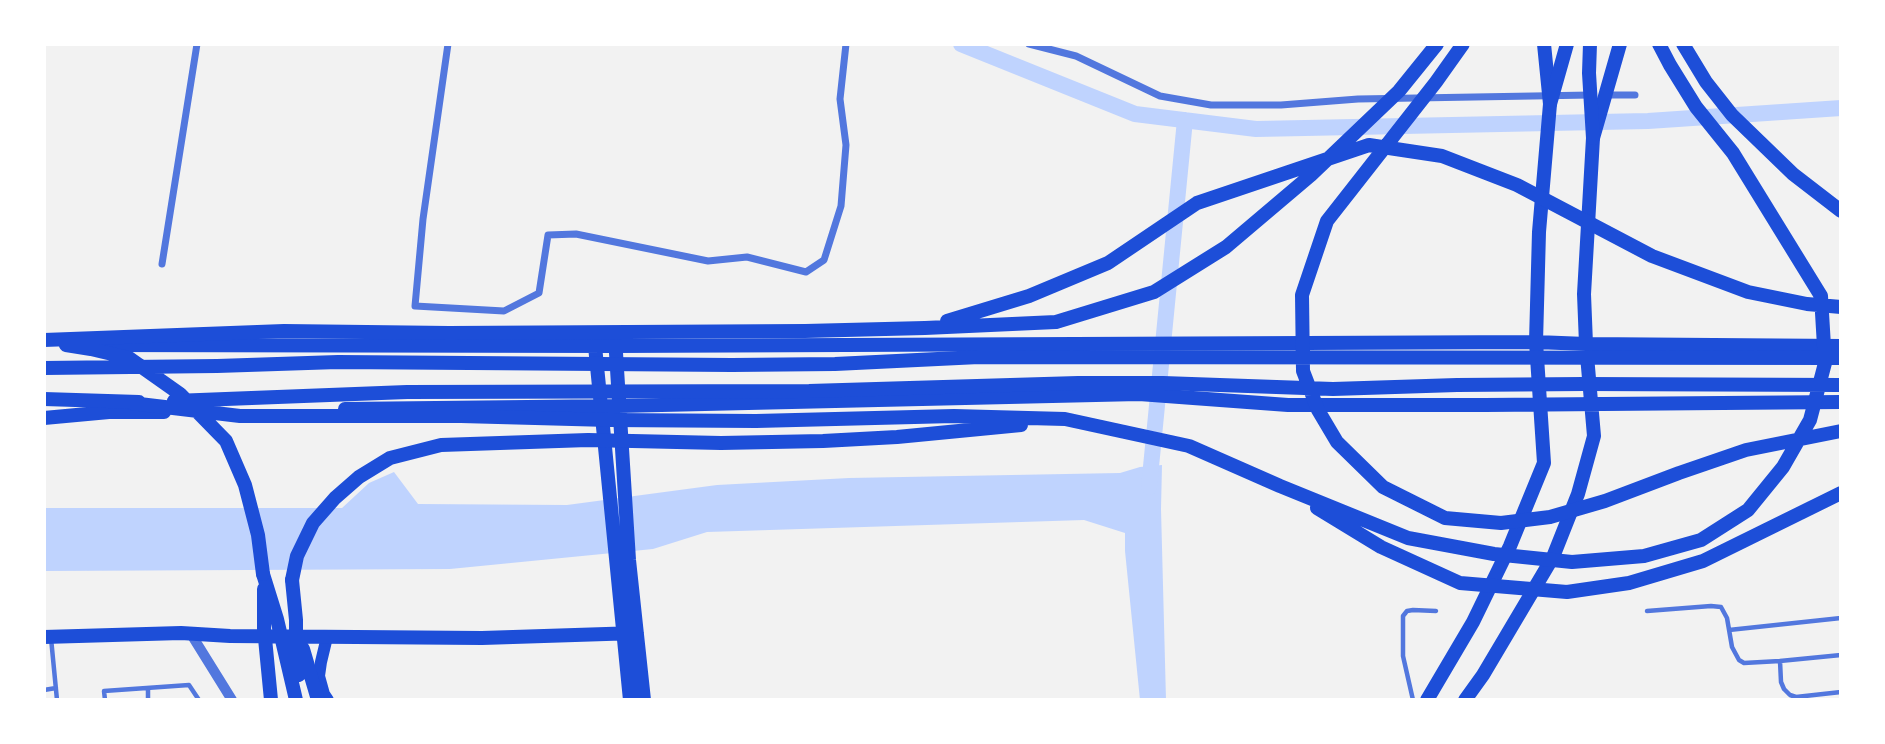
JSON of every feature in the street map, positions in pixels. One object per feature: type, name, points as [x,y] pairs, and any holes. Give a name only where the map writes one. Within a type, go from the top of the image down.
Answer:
[{"type":"main road","points":[[44,342],[284,331],[777,331],[1056,322],[1154,292],[1226,247],[1311,175],[1399,91],[1437,44]]},
{"type":"main road","points":[[1463,44],[1327,220],[1302,295],[1303,371],[1318,410],[1337,442],[1383,487],[1445,518],[1501,523],[1550,517],[1605,501],[1746,450],[1841,431]]},
{"type":"main road","points":[[1427,700],[1473,622],[1510,546],[1544,463],[1536,342],[1539,232],[1549,108],[1544,44]]},
{"type":"main road","points":[[1549,108],[1567,44]]},
{"type":"main road","points":[[1590,44],[1589,73],[1596,112]]},
{"type":"main road","points":[[1465,700],[1483,675],[1553,558],[1578,494],[1594,436],[1584,294],[1593,134],[1596,112],[1620,44]]},
{"type":"main road","points":[[131,403],[240,416],[461,416],[756,421],[954,415],[1065,419],[1189,446],[1408,538],[1494,554],[1572,562],[1644,556],[1701,540],[1748,510],[1783,467],[1810,420],[1825,363],[1821,296],[1740,163],[1696,107],[1659,44]]},
{"type":"main road","points":[[1683,44],[1706,82],[1732,115],[1793,174],[1841,211]]},
{"type":"main road","points":[[925,328],[1029,296],[1108,263],[1197,203],[1369,145],[1442,156],[1517,185],[1652,256],[1748,292],[1807,304],[1841,307]]},
{"type":"main road","points":[[44,342],[615,346],[1536,342],[1841,346]]},
{"type":"main road","points":[[44,342],[129,358],[180,394],[226,441],[245,485],[258,535],[271,700]]},
{"type":"main road","points":[[595,345],[601,406],[616,481]]},
{"type":"main road","points":[[615,346],[618,406],[616,481],[622,560],[630,634],[644,700]]},
{"type":"main road","points":[[44,368],[365,362],[835,364],[979,357],[1841,358]]},
{"type":"main road","points":[[44,400],[131,403],[407,392],[809,391],[1078,383],[1332,389],[1571,384],[1841,385]]},
{"type":"main road","points":[[44,418],[109,412],[618,406],[1139,394],[1288,405],[1841,402]]},
{"type":"main road","points":[[304,700],[296,656],[292,580],[297,556],[313,523],[335,498],[359,477],[390,458],[441,445],[588,440],[721,443],[823,441],[980,430],[1065,419]]},
{"type":"main road","points":[[1280,486],[1381,547],[1460,583],[1567,592],[1629,583],[1703,561],[1841,494]]},
{"type":"main road","points":[[263,574],[277,619],[296,700]]},
{"type":"main road","points":[[296,620],[318,700]]},
{"type":"main road","points":[[47,637],[191,634],[482,638],[630,634]]},
{"type":"main road","points":[[630,634],[630,700]]},
{"type":"main road","points":[[290,637],[294,671],[304,700]]},
{"type":"main road","points":[[327,637],[319,676],[328,700]]},
{"type":"street","points":[[162,264],[197,44]]},
{"type":"street","points":[[448,44],[423,219],[415,306],[504,311],[539,293],[548,234],[576,234],[708,261],[747,257],[806,272],[824,260],[841,206],[846,145],[840,99],[846,44]]},
{"type":"street","points":[[1029,44],[1076,56],[1160,96],[1211,104],[1281,105],[1358,99],[1635,95]]},
{"type":"street","points":[[191,634],[232,700]]},
{"type":"lane","points":[[1647,611],[1721,607],[1732,647],[1739,660],[1744,663],[1841,655]]},
{"type":"lane","points":[[1413,700],[1403,656],[1403,616],[1407,611],[1413,610],[1436,611]]},
{"type":"lane","points":[[1729,630],[1841,618]]},
{"type":"lane","points":[[47,637],[57,700]]},
{"type":"lane","points":[[1780,661],[1781,682],[1790,695],[1796,697],[1841,692]]},
{"type":"lane","points":[[105,700],[104,691],[189,685],[199,700]]},
{"type":"lane","points":[[44,690],[55,688]]},
{"type":"lane","points":[[148,688],[148,700]]},
{"type":"water","points":[[1162,465],[1166,700],[1140,700],[1125,533],[1084,520],[707,532],[653,549],[450,569],[44,571],[44,508],[342,508],[369,483],[394,472],[418,504],[567,505],[717,485],[849,478],[1120,473],[1140,467]]},
{"type":"waterway","points":[[961,44],[1135,114],[1256,129],[1648,121],[1841,108]]},
{"type":"waterway","points":[[1149,487],[1185,120]]}]
